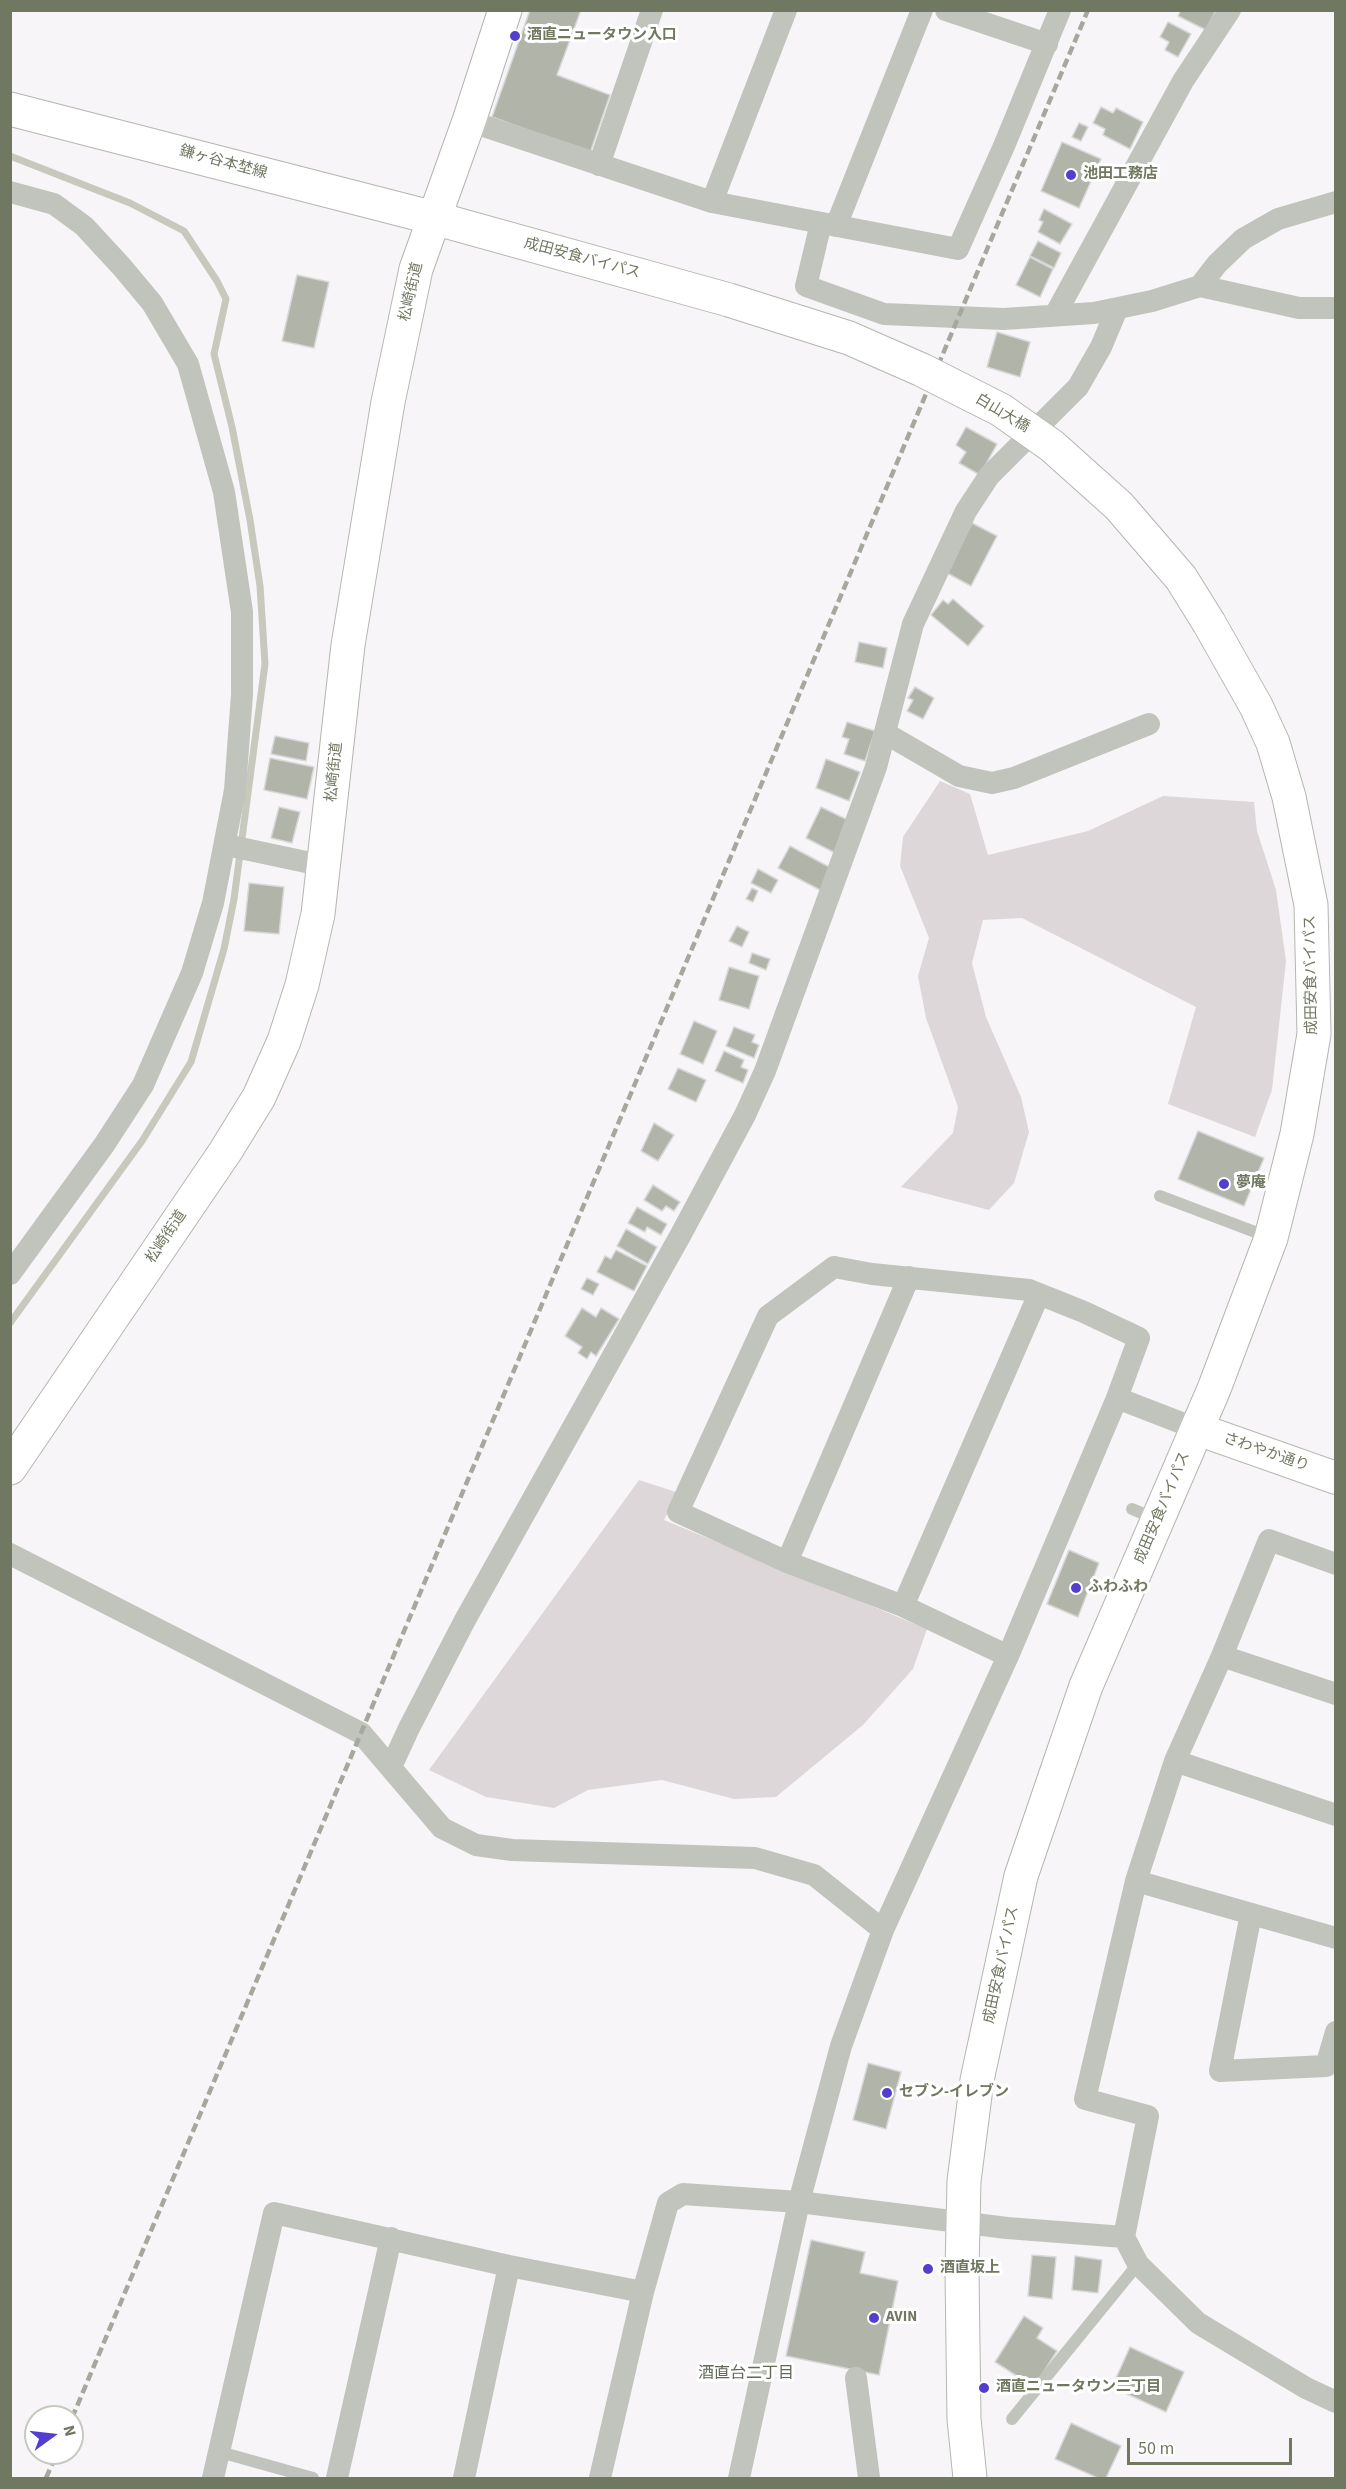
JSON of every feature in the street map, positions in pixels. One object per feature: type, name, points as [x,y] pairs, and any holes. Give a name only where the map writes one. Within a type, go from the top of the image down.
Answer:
[{"type":"main road","name":"松崎街道","points":[[10,1468],[225,1152],[259,1097],[284,1041],[302,985],[318,914],[348,645],[388,402],[416,268],[469,121],[505,10]]},
{"type":"main road","name":"鎌ヶ谷本埜線","points":[[10,109],[434,218]]},
{"type":"main road","name":"成田安食バイパス","points":[[434,218],[729,300]]},
{"type":"main road","name":"白山大橋","points":[[729,300],[849,338],[922,370],[1000,410],[1052,446],[1119,506],[1181,578],[1209,623]]},
{"type":"main road","name":"成田安食バイパス","points":[[970,2478],[964,2419],[962,2271],[964,2181],[977,2080],[1021,1876],[1145,1515],[1197,1429],[1271,1238],[1296,1134],[1314,1034],[1311,905],[1289,797],[1273,743],[1256,706],[1209,623]]},
{"type":"street","points":[[599,165],[652,10]]},
{"type":"street","points":[[712,202],[786,10]]},
{"type":"street","points":[[922,10],[829,224],[806,286],[884,315],[1004,319],[1094,313],[1152,301],[1200,286],[1299,308],[1335,308]]},
{"type":"street","points":[[946,10],[1047,44]]},
{"type":"street","points":[[469,121],[712,202],[958,249],[1060,10]]},
{"type":"street","points":[[1055,315],[1183,81],[1230,10]]},
{"type":"street","points":[[10,192],[54,204],[84,226],[152,303],[188,364],[224,492],[242,612],[242,694],[229,846],[192,973],[143,1085],[104,1145],[10,1274]]},
{"type":"street","points":[[1200,286],[1217,264],[1243,239],[1278,219],[1335,202]]},
{"type":"street","points":[[392,1767],[409,1728],[470,1612],[745,1115],[765,1071],[876,767],[913,624],[966,511],[989,476],[1078,387],[1101,347],[1117,309]]},
{"type":"street","points":[[885,734],[959,776],[992,783],[1014,778],[1149,724]]},
{"type":"street","points":[[229,846],[325,866]]},
{"type":"street","points":[[739,2478],[799,2202],[841,2046],[883,1930],[1008,1656],[1117,1398],[1139,1338],[1084,1312],[1029,1290],[834,1267],[768,1316],[678,1512],[787,1562],[903,1606],[1008,1656]]},
{"type":"street","points":[[787,1562],[909,1277]]},
{"type":"street","points":[[903,1606],[1039,1294]]},
{"type":"street","points":[[1117,1398],[1197,1429]]},
{"type":"street","name":"さわやか通り","points":[[1197,1429],[1335,1478]]},
{"type":"street","points":[[1335,1564],[1269,1540],[1222,1656],[1175,1761],[1136,1881],[1085,2099],[1148,2116],[1124,2237],[1138,2264],[1198,2323],[1306,2388],[1335,2402]]},
{"type":"street","points":[[10,1554],[361,1733],[442,1828],[476,1845],[512,1850],[755,1858],[814,1875],[883,1930]]},
{"type":"street","points":[[1222,1656],[1335,1694]]},
{"type":"street","points":[[1175,1761],[1335,1815]]},
{"type":"street","points":[[1136,1881],[1335,1938]]},
{"type":"street","points":[[1251,1914],[1220,2071],[1326,2066],[1335,2032]]},
{"type":"street","points":[[600,2478],[643,2292],[668,2203],[683,2194],[799,2202],[1007,2228],[1124,2237]]},
{"type":"street","points":[[213,2478],[274,2213],[509,2266],[643,2292]]},
{"type":"street","points":[[338,2478],[391,2238]]},
{"type":"street","points":[[464,2478],[509,2266]]},
{"type":"street","points":[[856,2378],[868,2478]]},
{"type":"lane","points":[[1160,1196],[1271,1238]]},
{"type":"lane","points":[[1012,2419],[1138,2264]]},
{"type":"lane","points":[[220,2452],[313,2478]]},
{"type":"shaded area","points":[[940,781],[970,794],[988,855],[1088,831],[1163,796],[1254,802],[1257,831],[1276,890],[1286,961],[1272,1090],[1255,1137],[1168,1104],[1196,1007],[1022,918],[983,920],[972,963],[986,1017],[1021,1097],[1029,1132],[1014,1183],[989,1210],[901,1187],[953,1133],[958,1107],[926,1018],[918,976],[929,938],[900,866],[903,837]]},
{"type":"shaded area","points":[[639,1480],[679,1493],[664,1520],[927,1629],[913,1669],[863,1725],[776,1797],[734,1799],[662,1780],[588,1790],[554,1808],[486,1797],[429,1770]]},
{"type":"building","points":[[530,10],[581,10],[557,75],[610,95],[590,153],[492,117]]},
{"type":"building","points":[[1181,10],[1216,10],[1206,30],[1178,16]]},
{"type":"building","points":[[1168,22],[1191,34],[1178,57],[1165,50],[1169,42],[1160,37]]},
{"type":"building","points":[[1101,107],[1113,113],[1116,108],[1143,122],[1130,149],[1103,135],[1105,129],[1093,123]]},
{"type":"building","points":[[1079,123],[1088,127],[1081,141],[1072,137]]},
{"type":"building","name":"池田工務店","points":[[1062,142],[1101,159],[1079,208],[1041,191]]},
{"type":"building","points":[[1044,209],[1072,224],[1060,244],[1038,232],[1043,222],[1039,220]]},
{"type":"building","points":[[1038,241],[1061,253],[1054,268],[1030,256]]},
{"type":"building","points":[[1030,257],[1053,269],[1040,297],[1016,285]]},
{"type":"building","points":[[297,275],[329,282],[314,348],[282,341]]},
{"type":"building","points":[[997,332],[1030,342],[1020,377],[987,367]]},
{"type":"building","points":[[966,427],[997,444],[980,475],[959,463],[966,452],[956,445]]},
{"type":"building","points":[[972,523],[997,536],[971,586],[947,573]]},
{"type":"building","points":[[953,599],[984,626],[968,646],[931,615],[943,600],[948,604]]},
{"type":"building","points":[[859,642],[887,648],[883,668],[855,662]]},
{"type":"building","points":[[915,687],[934,698],[923,719],[907,711],[913,700],[908,698]]},
{"type":"building","points":[[847,722],[875,731],[865,761],[844,754],[849,739],[842,737]]},
{"type":"building","points":[[275,736],[309,743],[306,761],[271,754]]},
{"type":"building","points":[[270,758],[314,767],[307,799],[264,790]]},
{"type":"building","points":[[826,759],[860,772],[849,801],[816,788]]},
{"type":"building","points":[[279,807],[300,812],[292,843],[271,838]]},
{"type":"building","points":[[821,807],[852,822],[837,854],[806,838]]},
{"type":"building","points":[[790,846],[833,869],[822,891],[778,868]]},
{"type":"building","points":[[758,869],[778,880],[771,893],[751,883]]},
{"type":"building","points":[[249,883],[284,887],[279,934],[244,931]]},
{"type":"building","points":[[752,888],[758,891],[753,902],[746,899]]},
{"type":"building","points":[[737,926],[749,932],[742,947],[729,941]]},
{"type":"building","points":[[752,953],[770,959],[766,970],[749,963]]},
{"type":"building","points":[[729,967],[759,976],[749,1009],[719,1000]]},
{"type":"building","points":[[694,1021],[717,1031],[703,1064],[680,1054]]},
{"type":"building","points":[[734,1027],[755,1035],[752,1042],[759,1045],[754,1058],[726,1046]]},
{"type":"building","points":[[724,1051],[744,1060],[741,1067],[748,1070],[743,1083],[715,1071]]},
{"type":"building","points":[[678,1068],[706,1080],[696,1102],[668,1089]]},
{"type":"building","points":[[654,1123],[674,1135],[658,1161],[641,1151]]},
{"type":"building","points":[[1198,1131],[1264,1158],[1244,1206],[1178,1179]]},
{"type":"building","points":[[653,1185],[680,1202],[674,1211],[666,1206],[662,1211],[644,1200]]},
{"type":"building","points":[[637,1207],[667,1224],[661,1235],[647,1227],[645,1232],[628,1223]]},
{"type":"building","points":[[626,1229],[657,1247],[648,1264],[617,1246]]},
{"type":"building","points":[[616,1250],[647,1266],[634,1291],[597,1272],[605,1256],[611,1259]]},
{"type":"building","points":[[587,1278],[599,1284],[593,1295],[581,1289]]},
{"type":"building","points":[[582,1308],[596,1317],[601,1308],[619,1319],[596,1356],[591,1352],[587,1359],[578,1353],[582,1347],[565,1336]]},
{"type":"building","points":[[1069,1550],[1099,1563],[1078,1617],[1047,1604]]},
{"type":"building","points":[[868,2063],[901,2072],[886,2129],[853,2120]]},
{"type":"building","points":[[811,2240],[865,2252],[860,2273],[898,2281],[879,2375],[786,2356]]},
{"type":"building","points":[[1032,2255],[1056,2257],[1052,2299],[1028,2296]]},
{"type":"building","points":[[1075,2256],[1102,2260],[1098,2293],[1072,2290]]},
{"type":"building","points":[[1024,2316],[1043,2328],[1037,2338],[1057,2351],[1034,2387],[995,2362]]},
{"type":"building","points":[[1130,2347],[1184,2372],[1166,2412],[1112,2387]]},
{"type":"building","points":[[1071,2423],[1121,2446],[1106,2478],[1098,2478],[1055,2459]]},
{"type":"waterway","points":[[10,156],[130,203],[184,231],[217,281],[226,299],[214,354],[232,427],[250,520],[260,586],[265,664],[234,899],[224,949],[191,1062],[142,1141],[10,1323]]},
{"type":"railway","points":[[77,2405],[1088,10]]},
{"type":"railway","points":[[46,2478],[52,2465]]},
{"type":"place","name":"酒直ニュータウン入口","points":[[515,36]]},
{"type":"place","name":"池田工務店","points":[[1071,175]]},
{"type":"place","name":"夢庵","points":[[1224,1184]]},
{"type":"place","name":"ふわふわ","points":[[1076,1588]]},
{"type":"place","name":"セブン-イレブン","points":[[887,2093]]},
{"type":"place","name":"酒直坂上","points":[[928,2269]]},
{"type":"place","name":"AVIN","points":[[874,2318]]},
{"type":"place","name":"酒直ニュータウン二丁目","points":[[984,2388]]},
{"type":"district","name":"酒直台二丁目","points":[[746,2374]]}]
